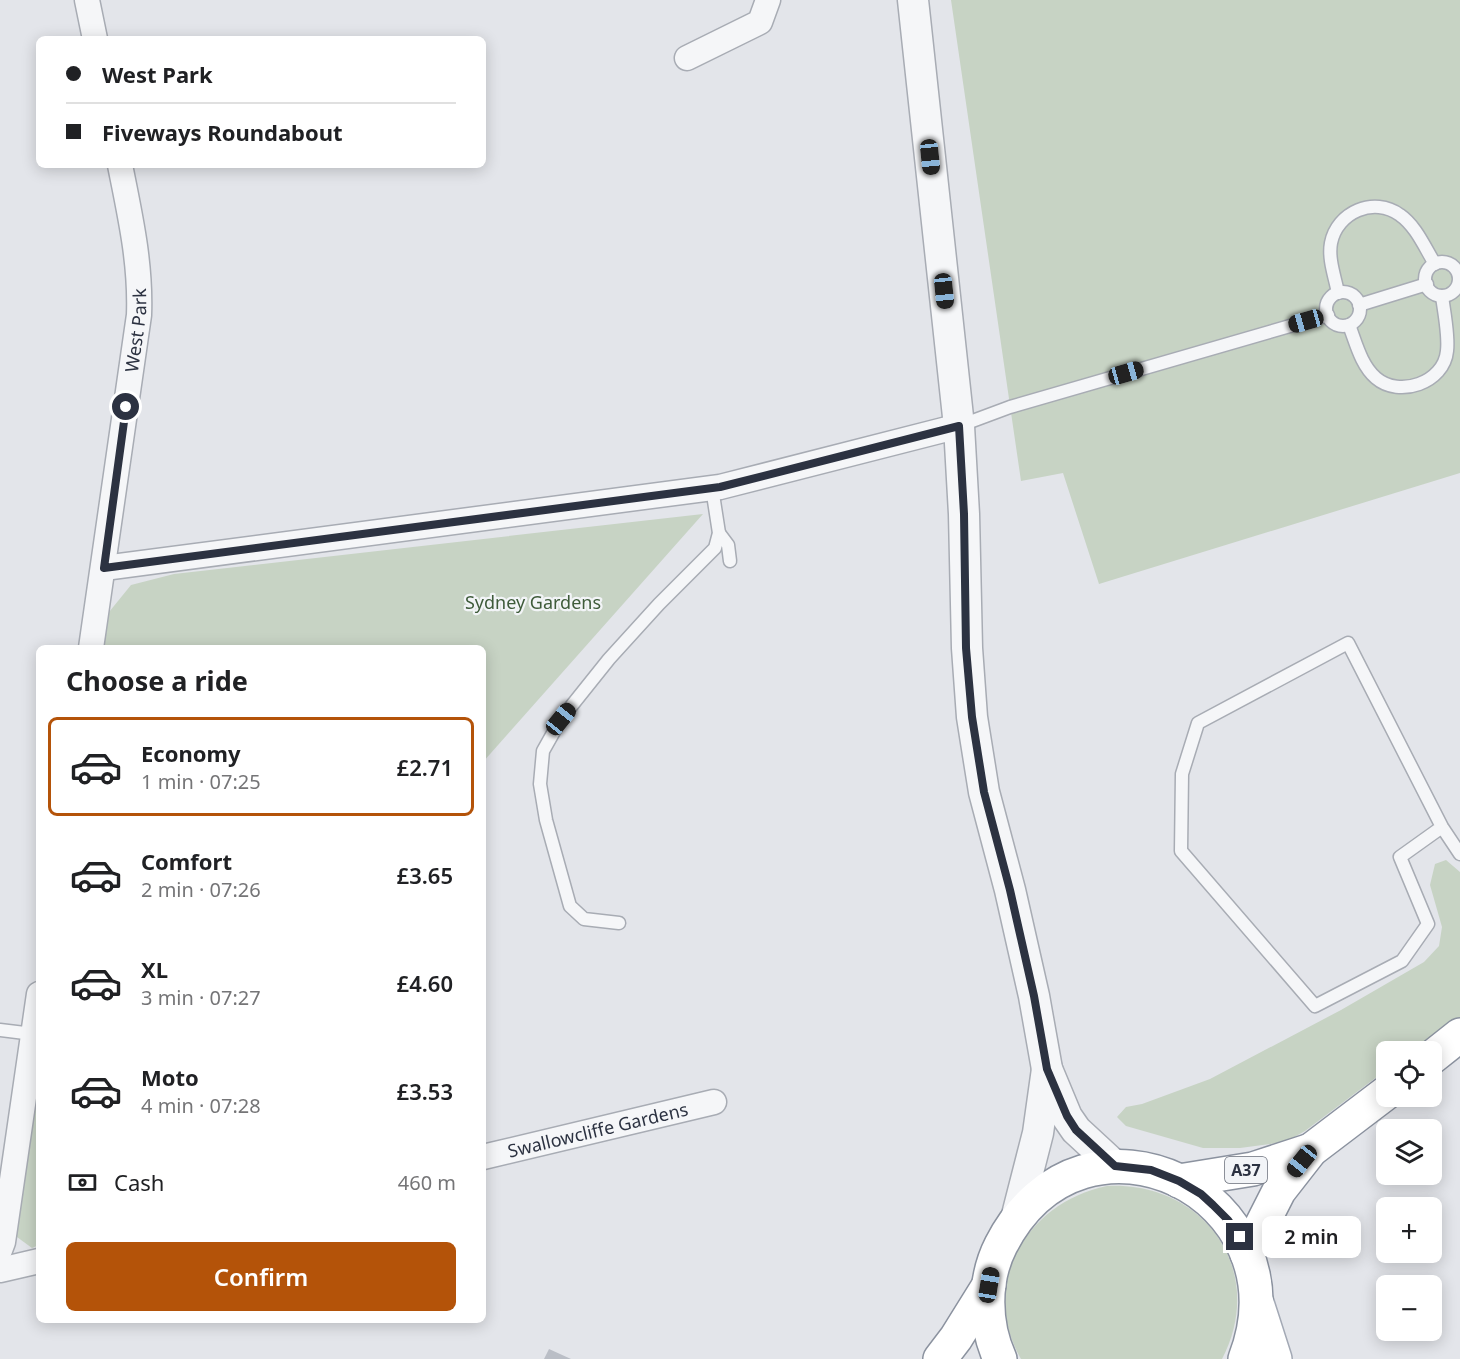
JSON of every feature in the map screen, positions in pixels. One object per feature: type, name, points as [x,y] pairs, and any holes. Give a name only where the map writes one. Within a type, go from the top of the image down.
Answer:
[{"type":"main road","points":[[1442,1049],[1460,1035]]},
{"type":"main road","name":"A37","points":[[1247,1254],[1278,1191],[1311,1150],[1376,1101]]},
{"type":"main road","name":"A37","points":[[1179,1181],[1252,1169],[1311,1150]]},
{"type":"main road","name":"A37","points":[[1000,1359],[990,1332],[989,1285],[998,1252],[1017,1219],[1045,1191],[1060,1181],[1092,1169],[1115,1166],[1151,1170],[1179,1181],[1201,1194],[1228,1220],[1240,1237],[1255,1282],[1257,1303],[1251,1344],[1245,1359]]},
{"type":"main road","name":"A37","points":[[940,1359],[989,1285]]},
{"type":"main road","points":[[1257,1303],[1275,1359]]},
{"type":"street","points":[[87,0],[94,36]]},
{"type":"street","points":[[687,58],[759,22],[768,0]]},
{"type":"street","points":[[913,0],[959,426],[964,514],[966,648],[972,717],[984,792],[1010,890],[1034,996],[1047,1069],[1067,1116],[1076,1130],[1115,1166]]},
{"type":"street","name":"West Park","points":[[92,645],[137,326],[139,297],[136,248],[121,168]]},
{"type":"street","points":[[104,568],[712,488],[959,426]]},
{"type":"street","points":[[0,1250],[36,1014]]},
{"type":"street","points":[[1017,1219],[1038,1133],[1047,1069]]},
{"type":"street","name":"Swallowcliffe Gardens","points":[[486,1156],[714,1102]]},
{"type":"street","points":[[0,1270],[36,1262]]},
{"type":"lane","points":[[1338,293],[1330,258],[1330,244],[1335,230],[1344,218],[1357,210],[1371,206],[1386,208],[1399,214],[1410,224],[1435,264]]},
{"type":"lane","points":[[1445,262],[1458,272],[1459,282],[1456,288],[1442,296],[1431,292],[1427,284],[1425,277],[1435,264],[1445,262]]},
{"type":"lane","points":[[1359,305],[1427,284]]},
{"type":"lane","points":[[1338,293],[1351,294],[1359,305],[1357,318],[1349,325],[1337,325],[1328,315],[1328,302],[1338,293]]},
{"type":"lane","points":[[1349,325],[1367,369],[1377,379],[1390,386],[1419,385],[1432,377],[1442,365],[1447,351],[1442,296]]},
{"type":"lane","points":[[959,426],[1010,407],[1328,315]]},
{"type":"lane","points":[[619,923],[584,919],[570,906],[546,820],[540,784],[543,751],[561,719],[609,659],[659,604],[716,548],[719,533],[712,488]]},
{"type":"lane","points":[[719,533],[728,545],[730,561]]},
{"type":"lane","points":[[1442,827],[1400,857],[1428,924],[1422,933],[1402,961],[1315,1006],[1180,851],[1182,774],[1198,723],[1348,643],[1442,827],[1460,854]]},
{"type":"lane","points":[[0,1030],[33,1034]]},
{"type":"green space","points":[[951,0],[1460,0],[1460,473],[1099,584],[1063,473],[1021,481]]},
{"type":"green space","name":"Sydney Gardens","points":[[703,514],[486,759],[486,645],[100,645],[105,617],[131,585],[174,574]]},
{"type":"green space","points":[[1446,860],[1460,872],[1460,1017],[1426,1041],[1376,1041],[1376,1078],[1305,1131],[1289,1140],[1240,1148],[1203,1148],[1126,1126],[1117,1117],[1126,1107],[1142,1104],[1210,1079],[1341,1010],[1424,962],[1439,946],[1442,927],[1430,885],[1435,864]]},
{"type":"green space","points":[[36,1080],[36,1246],[32,1248],[17,1237],[17,1205]]},
{"type":"green space","points":[[1107,1186],[1142,1188],[1172,1199],[1198,1215],[1218,1238],[1231,1264],[1237,1294],[1234,1326],[1222,1359],[1021,1359],[1009,1331],[1005,1303],[1008,1276],[1018,1250],[1033,1228],[1054,1209],[1079,1195]]},
{"type":"building","points":[[549,1349],[571,1359],[544,1359]]},
{"type":"route","points":[[126,407],[104,568],[720,487],[959,426],[964,514],[966,648],[972,717],[984,792],[1010,890],[1043,1039],[1047,1069],[1057,1096],[1076,1130],[1115,1166],[1151,1170],[1171,1176],[1201,1194],[1228,1220],[1240,1237]]}]
